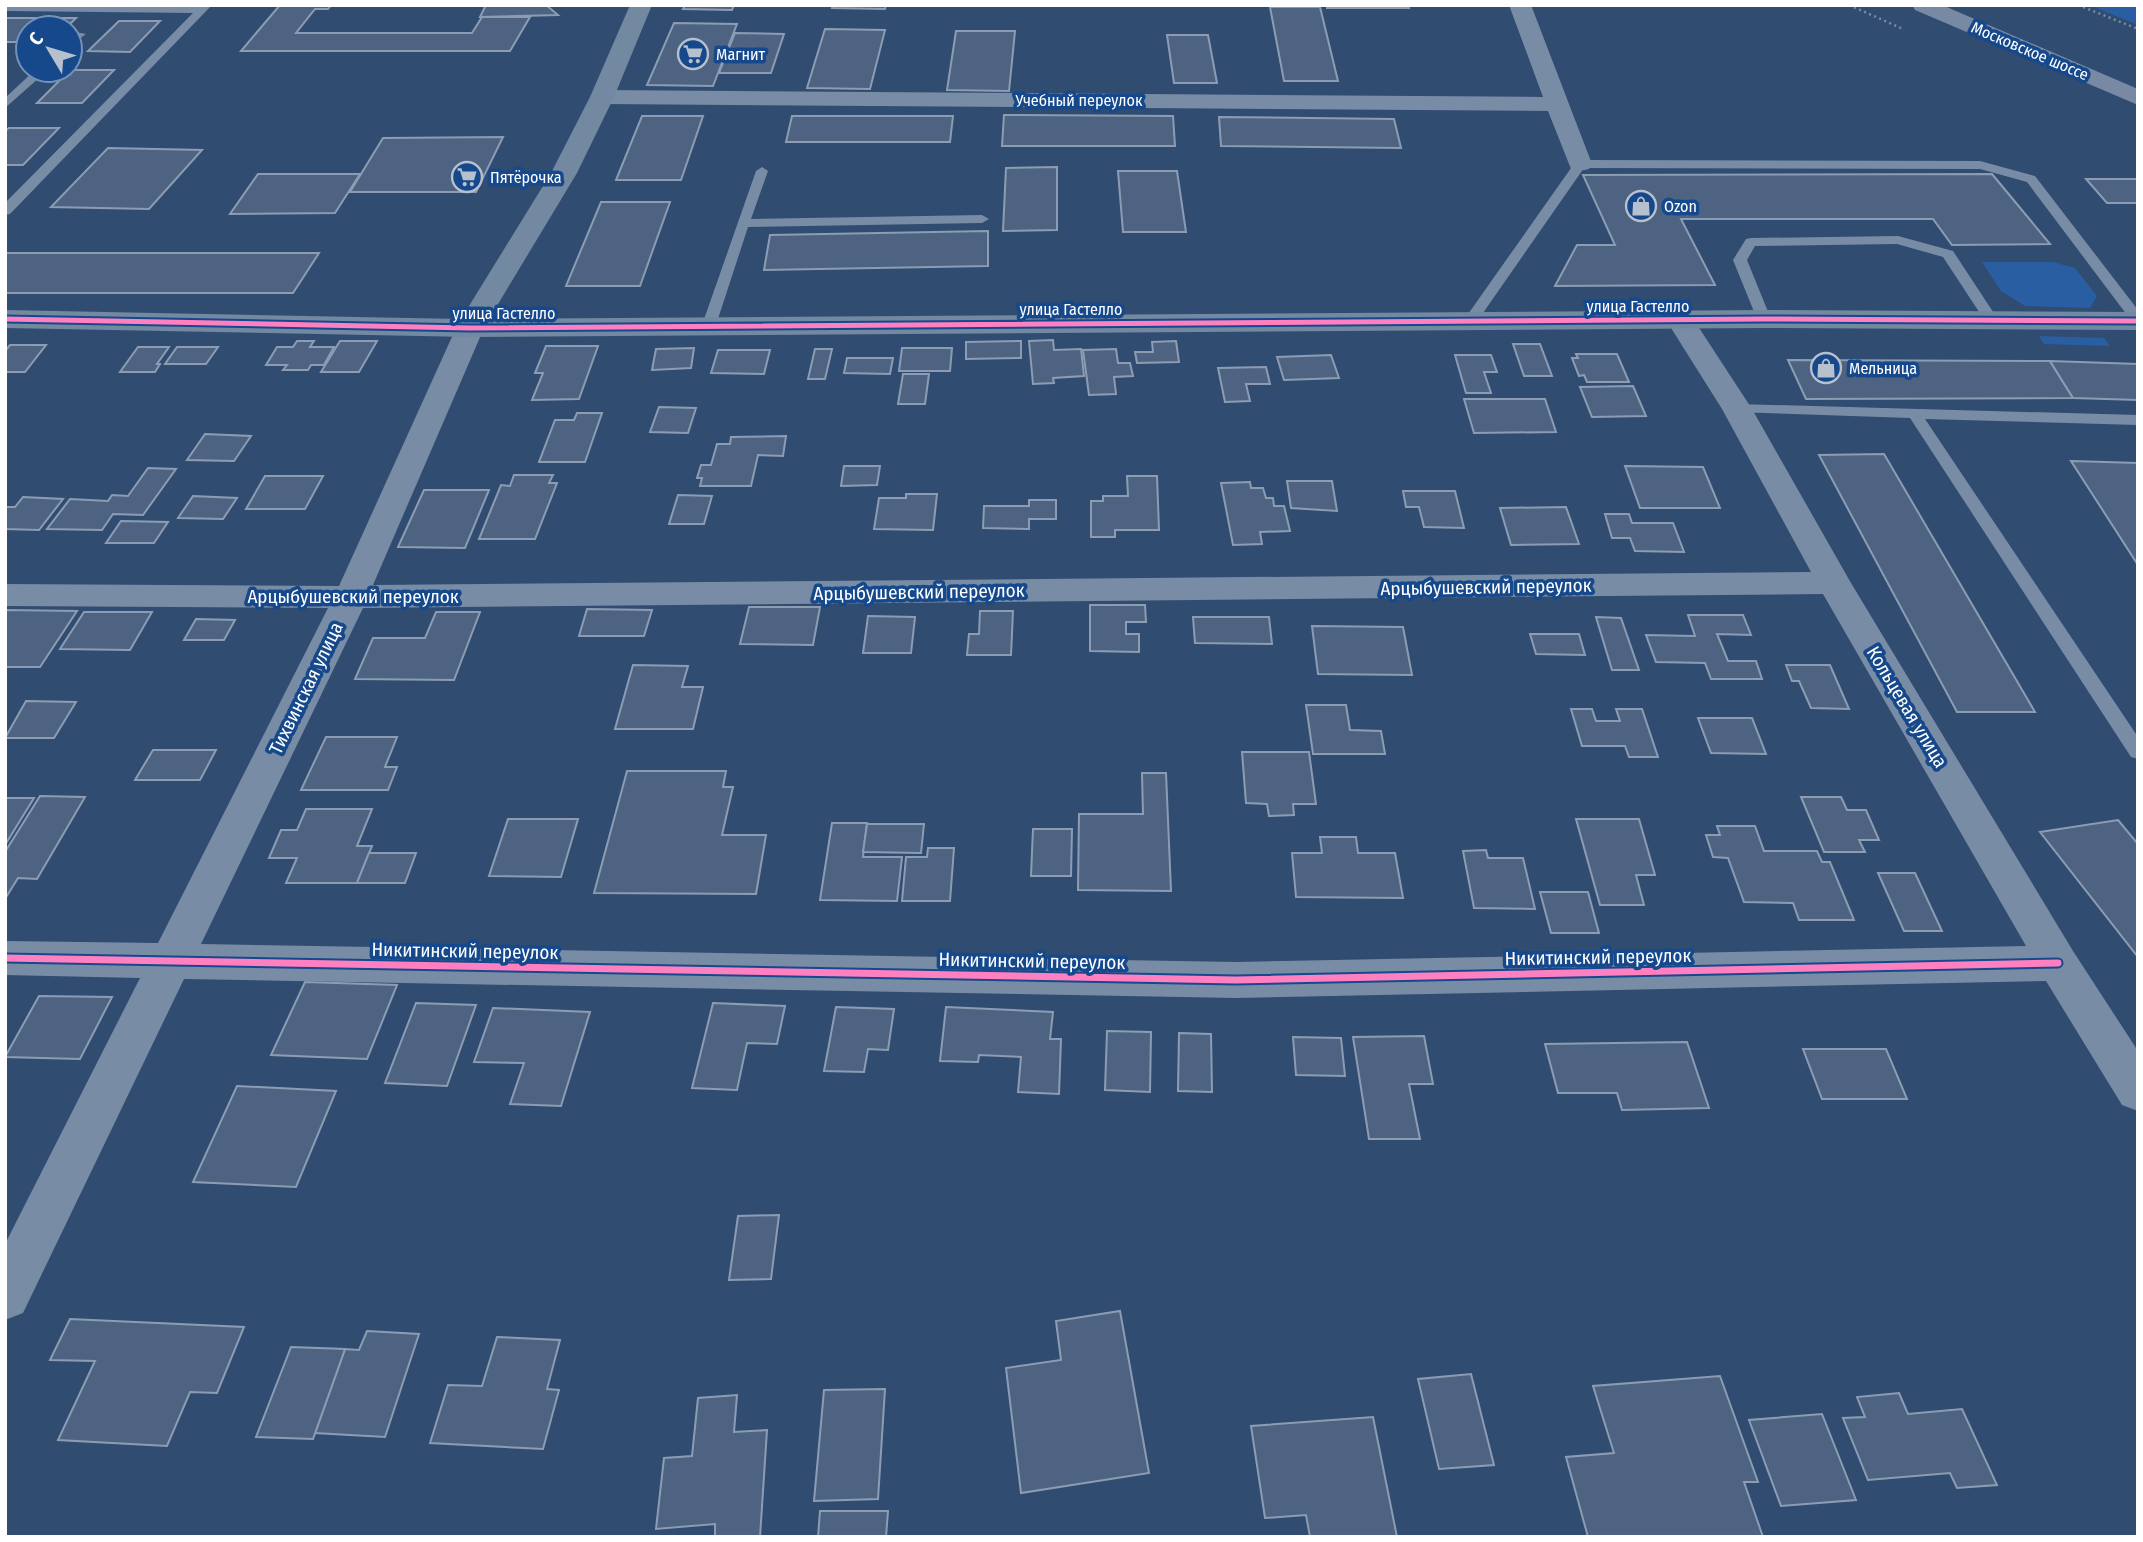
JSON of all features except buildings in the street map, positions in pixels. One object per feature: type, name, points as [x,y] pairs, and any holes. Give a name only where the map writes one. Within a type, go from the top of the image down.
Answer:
[{"type":"main road","name":"Московское шоссе","points":[[1923,5],[2138,98]]},
{"type":"main road","name":"Московское шоссе","points":[[1951,5],[2138,85]]},
{"type":"street","name":"Тихвинская улица","points":[[5,1296],[351,597],[470,328],[564,173],[602,96],[641,5]]},
{"type":"street","points":[[1520,5],[1580,164]]},
{"type":"street","name":"Учебный переулок","points":[[602,96],[1557,104]]},
{"type":"street","name":"улица Гастелло","points":[[5,319],[470,328],[1764,318],[2138,321]]},
{"type":"street","name":"Кольцевая улица","points":[[1680,320],[1737,409],[1834,583],[2058,962],[2138,1091]]},
{"type":"street","name":"Арцыбушевский переулок","points":[[5,595],[351,597],[1834,583]]},
{"type":"street","name":"Никитинский переулок","points":[[5,958],[1236,980],[2058,962]]},
{"type":"lane","points":[[5,8],[204,8]]},
{"type":"lane","points":[[5,211],[204,8]]},
{"type":"lane","points":[[5,105],[27,84]]},
{"type":"lane","points":[[1471,320],[1580,164],[1980,165],[2031,179],[2138,321]]},
{"type":"lane","points":[[709,325],[762,171]]},
{"type":"lane","points":[[743,223],[982,219]]},
{"type":"lane","points":[[1764,318],[1740,260],[1751,242],[1898,240],[1948,254],[1992,321]]},
{"type":"lane","points":[[1737,409],[2138,420]]},
{"type":"lane","points":[[1914,414],[2138,752]]},
{"type":"path","points":[[2078,5],[2138,29]]},
{"type":"shaded area","points":[[2089,5],[2138,5],[2138,25]]},
{"type":"shaded area","points":[[1982,262],[2053,262],[2075,268],[2097,296],[2090,308],[2025,306],[2001,291]]},
{"type":"shaded area","points":[[2039,336],[2104,338],[2110,346],[2044,344]]},
{"type":"cycle path","points":[[5,319],[470,328],[1764,319],[2138,321]]},
{"type":"cycle path","points":[[5,958],[1236,980],[2058,963]]},
{"type":"place","name":"Магнит","points":[[693,54]]},
{"type":"place","name":"Пятёрочка","points":[[467,177]]},
{"type":"place","name":"Ozon","points":[[1641,206]]},
{"type":"place","name":"Мельница","points":[[1826,368]]}]
